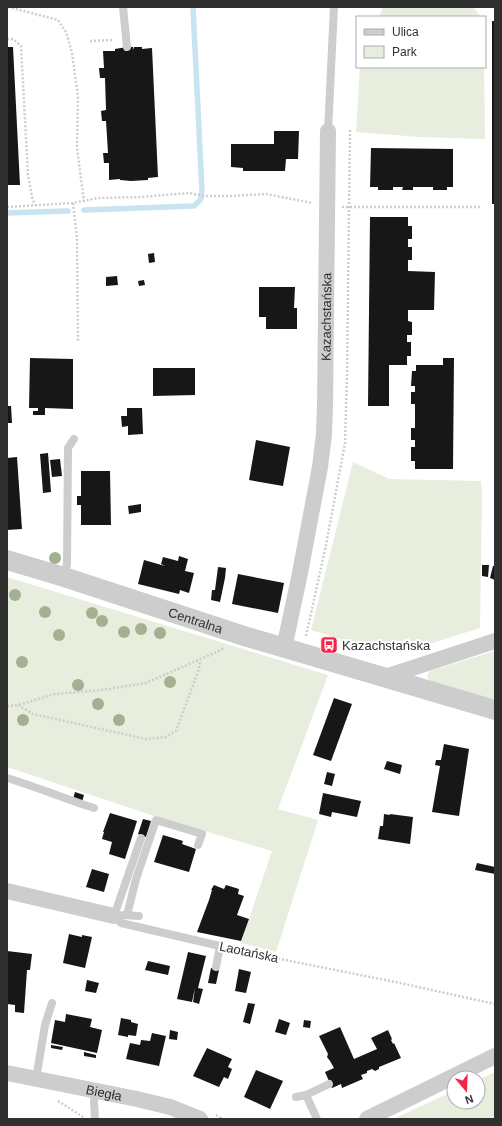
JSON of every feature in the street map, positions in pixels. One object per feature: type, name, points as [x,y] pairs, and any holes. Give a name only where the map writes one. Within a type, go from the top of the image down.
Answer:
[{"type":"street","name":"Kazachstańska","points":[[284,648],[302,564],[320,467],[324,434],[328,131]]},
{"type":"street","name":"Centralna","points":[[7,560],[64,577],[244,636],[495,710]]},
{"type":"street","points":[[385,677],[495,641]]},
{"type":"street","name":"Laotańska","points":[[7,891],[121,916]]},
{"type":"street","points":[[367,1119],[495,1056]]},
{"type":"street","name":"Biegła","points":[[7,1073],[95,1090],[170,1107],[200,1119]]},
{"type":"lane","points":[[123,7],[127,47]]},
{"type":"lane","name":"Kazachstańska","points":[[328,131],[334,7]]},
{"type":"lane","points":[[64,577],[67,564],[68,448],[74,439]]},
{"type":"lane","points":[[7,778],[34,786],[94,808]]},
{"type":"lane","points":[[121,916],[136,879],[156,820],[202,834],[198,845]]},
{"type":"lane","points":[[121,916],[141,838]]},
{"type":"lane","points":[[121,916],[139,916]]},
{"type":"lane","name":"Laotańska","points":[[121,916],[121,923],[220,946]]},
{"type":"lane","points":[[216,967],[220,946]]},
{"type":"lane","points":[[36,1079],[45,1025],[52,1003]]},
{"type":"lane","points":[[296,1097],[306,1095],[329,1084]]},
{"type":"lane","points":[[95,1090],[95,1119]]},
{"type":"lane","points":[[306,1095],[317,1119]]},
{"type":"path","points":[[8,7],[58,20],[66,32],[72,53],[78,96],[77,148],[84,201]]},
{"type":"path","points":[[7,39],[13,39],[21,46],[28,175],[34,205]]},
{"type":"path","points":[[90,41],[114,40]]},
{"type":"path","points":[[7,207],[73,203],[98,198],[140,197],[189,193],[204,196],[266,194],[327,207],[482,207]]},
{"type":"path","points":[[73,203],[77,238],[78,341]]},
{"type":"path","points":[[7,706],[18,705],[55,694],[102,690],[146,683],[200,660],[221,650],[224,646]]},
{"type":"path","points":[[18,705],[33,714],[146,740],[166,736],[176,730],[199,669],[200,660]]},
{"type":"path","name":"Laotańska","points":[[220,946],[495,1004]]},
{"type":"green space","points":[[383,7],[473,7],[480,16],[379,16]]},
{"type":"green space","points":[[360,68],[484,68],[485,139],[419,137],[356,132]]},
{"type":"green space","points":[[353,462],[389,479],[481,481],[480,628],[400,653],[361,646],[311,630]]},
{"type":"green space","points":[[7,577],[328,675],[278,809],[318,820],[276,952],[241,943],[272,851],[154,816],[7,767]]},
{"type":"green space","points":[[495,651],[495,700],[429,681],[428,673],[430,671]]},
{"type":"green space","points":[[495,1072],[495,1119],[393,1119],[446,1095],[446,1110],[486,1110],[486,1076]]},
{"type":"building","points":[[492,21],[495,21],[495,204],[492,204]]},
{"type":"building","points":[[7,47],[13,47],[20,185],[7,185]]},
{"type":"building","points":[[133,47],[134,50],[134,47],[142,47],[142,49],[152,48],[158,177],[148,178],[148,180],[109,180],[109,163],[104,163],[103,153],[108,153],[106,121],[102,121],[101,111],[106,110],[105,78],[100,78],[99,68],[104,68],[103,51],[115,51],[115,49]]},
{"type":"building","points":[[274,131],[299,131],[298,159],[286,159],[285,171],[243,171],[243,168],[231,167],[231,144],[274,144]]},
{"type":"building","points":[[371,148],[453,149],[453,187],[447,187],[447,190],[433,190],[433,187],[413,187],[413,190],[402,190],[403,187],[393,187],[393,190],[378,190],[378,187],[370,187]]},
{"type":"building","points":[[370,217],[408,217],[408,226],[412,226],[412,239],[408,239],[408,247],[412,247],[412,260],[408,260],[408,271],[435,272],[434,310],[408,310],[408,321],[412,322],[412,335],[407,335],[407,342],[411,342],[411,356],[407,356],[407,365],[389,365],[389,406],[368,406]]},
{"type":"building","points":[[154,253],[155,262],[149,263],[148,254]]},
{"type":"building","points":[[117,276],[118,285],[106,286],[106,277]]},
{"type":"building","points":[[144,280],[145,285],[139,286],[138,281]]},
{"type":"building","points":[[259,287],[295,287],[294,308],[297,308],[297,329],[266,329],[266,317],[259,317]]},
{"type":"building","points":[[30,358],[73,359],[73,409],[45,408],[45,415],[33,415],[33,411],[38,411],[38,408],[29,408]]},
{"type":"building","points":[[443,358],[454,358],[453,469],[415,469],[415,461],[411,461],[411,447],[415,447],[415,440],[411,440],[411,428],[415,428],[415,404],[411,404],[411,392],[415,392],[415,386],[411,386],[412,371],[416,371],[416,365],[443,365]]},
{"type":"building","points":[[153,368],[195,368],[195,395],[153,396]]},
{"type":"building","points":[[7,406],[11,406],[12,423],[7,423]]},
{"type":"building","points":[[127,408],[142,408],[143,434],[128,435],[128,426],[122,427],[121,416],[127,416]]},
{"type":"building","points":[[256,440],[290,447],[283,486],[249,480]]},
{"type":"building","points":[[48,453],[51,492],[43,493],[40,454]]},
{"type":"building","points":[[17,457],[22,529],[7,530],[7,458]]},
{"type":"building","points":[[60,459],[62,476],[52,477],[50,460]]},
{"type":"building","points":[[81,471],[110,471],[111,525],[81,525],[81,505],[77,505],[77,496],[81,496]]},
{"type":"building","points":[[141,504],[141,512],[129,514],[128,506]]},
{"type":"building","points":[[179,556],[188,559],[185,571],[194,573],[189,593],[180,590],[179,594],[138,584],[144,560],[165,566],[161,564],[163,557],[178,561]]},
{"type":"building","points":[[482,565],[489,565],[488,577],[482,576]]},
{"type":"building","points":[[493,566],[495,566],[495,580],[490,578]]},
{"type":"building","points":[[218,567],[226,568],[220,602],[211,600],[212,590],[215,590]]},
{"type":"building","points":[[238,574],[284,583],[278,613],[232,604]]},
{"type":"building","points":[[334,698],[352,704],[331,761],[313,755]]},
{"type":"building","points":[[444,744],[469,749],[459,816],[432,812],[440,766],[435,765],[436,760],[441,760]]},
{"type":"building","points":[[387,761],[402,765],[400,774],[384,769]]},
{"type":"building","points":[[327,772],[335,774],[332,786],[324,784]]},
{"type":"building","points":[[75,792],[84,795],[82,802],[73,799]]},
{"type":"building","points":[[323,793],[361,801],[357,817],[332,812],[331,817],[319,814]]},
{"type":"building","points":[[110,813],[137,821],[125,859],[109,854],[112,842],[102,839]]},
{"type":"building","points":[[384,814],[413,817],[410,844],[378,839],[380,826],[383,826]]},
{"type":"building","points":[[143,819],[151,821],[146,837],[138,834]]},
{"type":"building","points":[[163,835],[183,841],[182,844],[196,849],[189,872],[154,862]]},
{"type":"building","points":[[477,863],[495,867],[495,874],[475,870]]},
{"type":"building","points":[[92,869],[109,874],[104,892],[86,887]]},
{"type":"building","points":[[214,885],[224,889],[226,885],[239,889],[238,894],[244,896],[237,915],[249,919],[241,941],[197,932]]},
{"type":"building","points":[[69,934],[82,937],[82,935],[92,937],[85,968],[63,963]]},
{"type":"building","points":[[7,951],[32,954],[30,970],[27,970],[24,1013],[15,1012],[15,1005],[7,1004]]},
{"type":"building","points":[[188,952],[206,956],[198,988],[203,989],[199,1004],[193,1002],[195,988],[192,1002],[177,999]]},
{"type":"building","points":[[148,961],[170,966],[168,975],[145,970]]},
{"type":"building","points":[[211,968],[219,970],[216,984],[208,983]]},
{"type":"building","points":[[239,969],[251,972],[246,993],[235,991]]},
{"type":"building","points":[[87,980],[99,983],[96,993],[85,991]]},
{"type":"building","points":[[248,1003],[255,1004],[250,1024],[243,1022]]},
{"type":"building","points":[[66,1014],[92,1019],[90,1027],[102,1030],[97,1053],[51,1043],[55,1020],[65,1022]]},
{"type":"building","points":[[121,1018],[131,1020],[131,1022],[138,1024],[136,1036],[128,1035],[128,1037],[118,1035]]},
{"type":"building","points":[[279,1019],[290,1023],[286,1035],[275,1032]]},
{"type":"building","points":[[304,1020],[311,1021],[310,1028],[303,1027]]},
{"type":"building","points":[[340,1027],[354,1059],[377,1049],[371,1038],[388,1030],[392,1039],[391,1040],[401,1058],[379,1067],[379,1069],[375,1071],[372,1069],[367,1071],[367,1073],[361,1075],[363,1079],[342,1088],[341,1084],[332,1088],[325,1072],[334,1068],[327,1057],[328,1054],[319,1036]]},
{"type":"building","points":[[170,1030],[178,1032],[177,1040],[169,1039]]},
{"type":"building","points":[[152,1033],[166,1036],[159,1066],[126,1059],[130,1043],[140,1045],[141,1040],[150,1041]]},
{"type":"building","points":[[51,1045],[63,1047],[62,1050],[51,1048]]},
{"type":"building","points":[[207,1048],[232,1059],[228,1067],[232,1069],[228,1079],[224,1077],[219,1087],[193,1076]]},
{"type":"building","points":[[84,1052],[96,1055],[96,1058],[84,1056]]},
{"type":"building","points":[[256,1070],[283,1081],[270,1109],[244,1097]]},
{"type":"waterway","points":[[84,210],[194,206],[201,199],[202,191],[193,7]]},
{"type":"waterway","points":[[7,213],[68,211]]},
{"type":"place","name":"Kazachstańska","points":[[329,645]]}]
